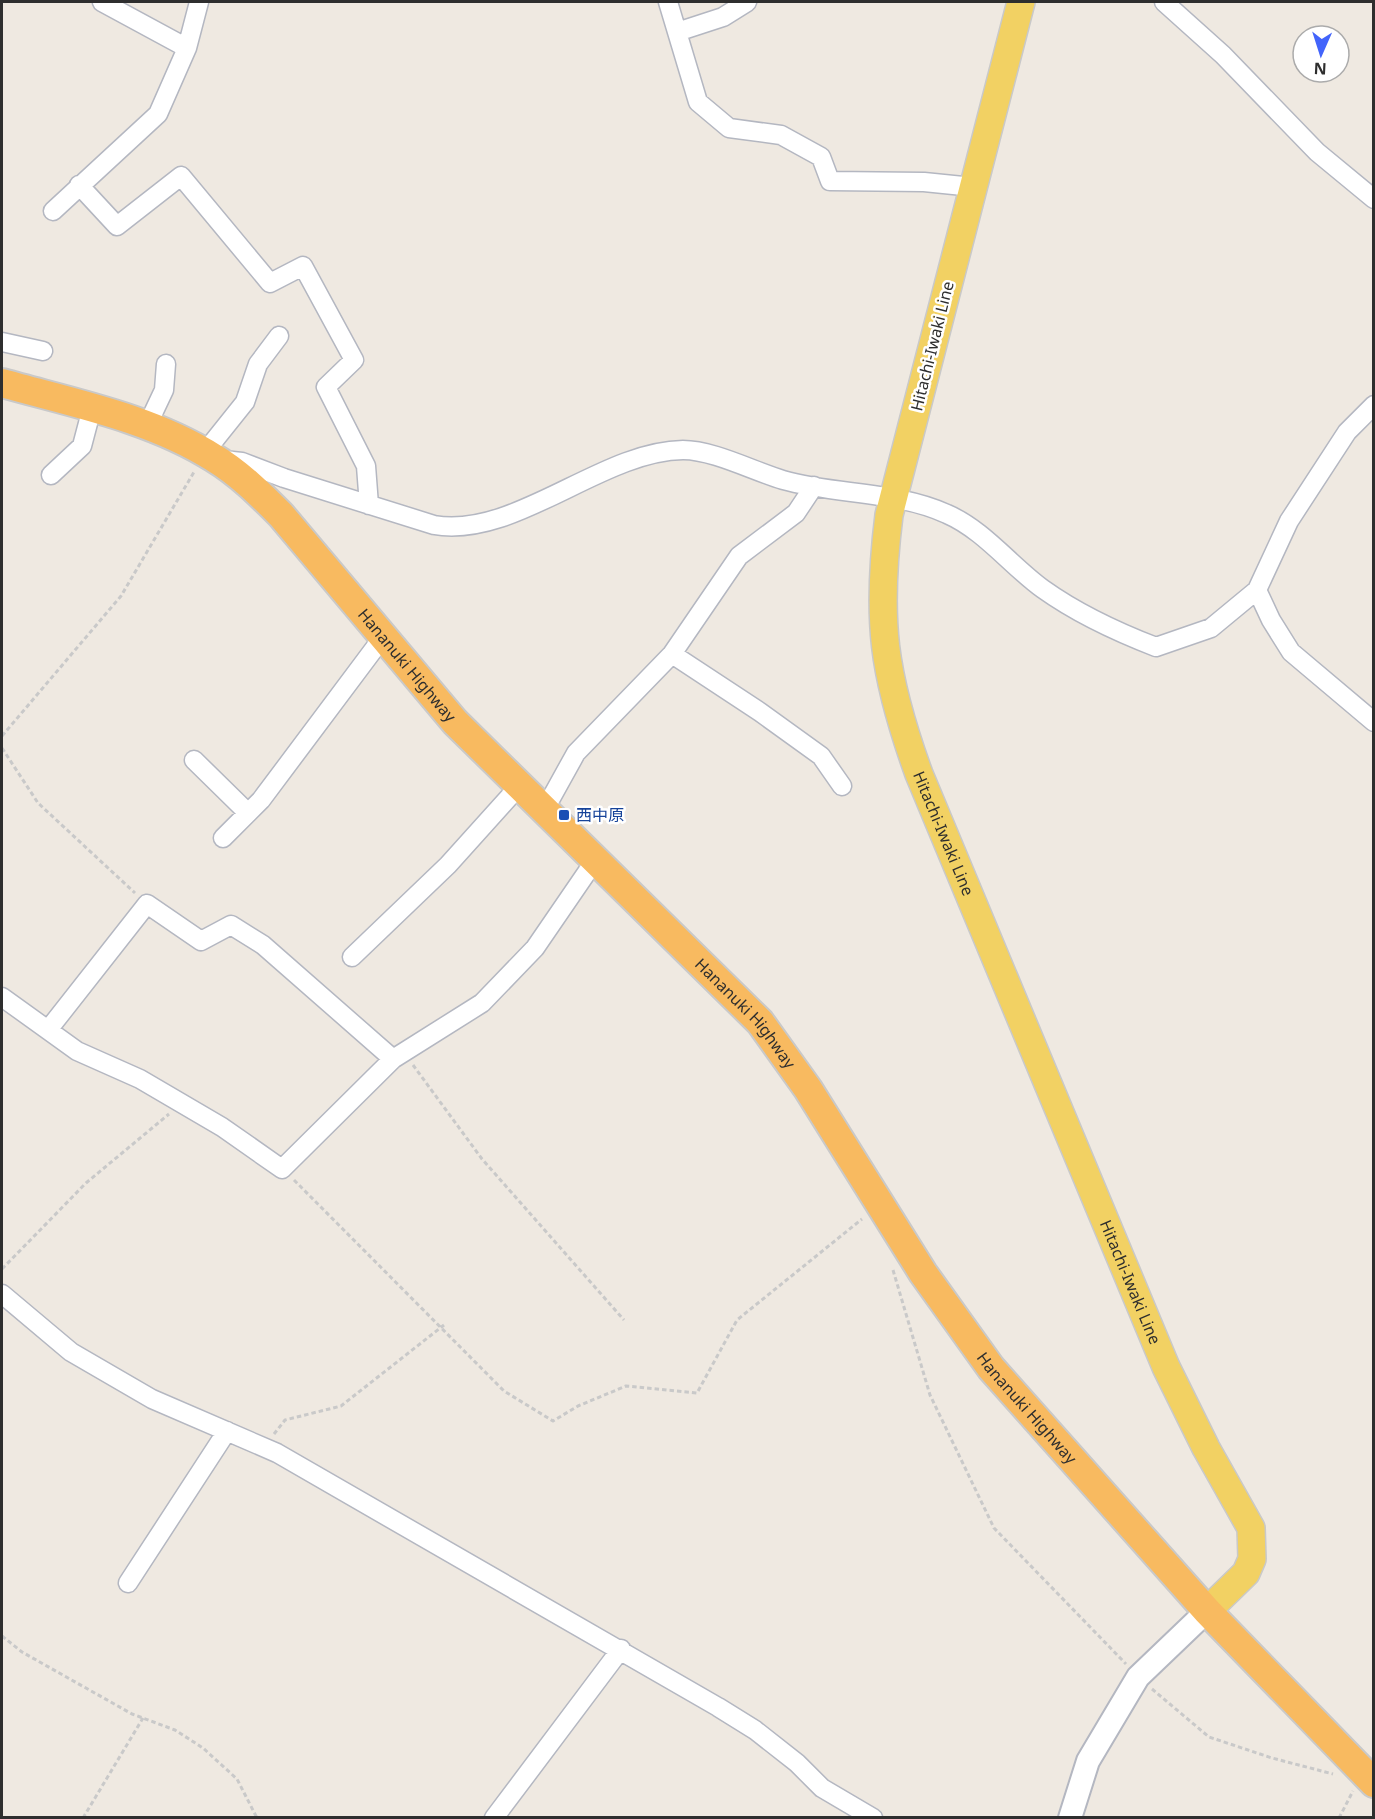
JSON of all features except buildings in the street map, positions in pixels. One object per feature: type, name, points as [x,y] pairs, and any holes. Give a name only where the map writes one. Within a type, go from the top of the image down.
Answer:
[{"type":"highway","name":"Hananuki Highway","points":[[2,383],[147,426],[211,456],[255,489],[280,515],[455,722],[760,1022],[808,1089],[923,1273],[992,1368],[1364,1785]]},
{"type":"main road","name":"Hitachi-Iwaki Line","points":[[1022,2],[893,499],[884,554],[881,601],[887,674],[904,733],[1167,1367],[1206,1448],[1251,1528],[1252,1559],[1245,1573],[1207,1611]]},
{"type":"street","points":[[102,2],[188,48]]},
{"type":"street","points":[[53,211],[158,114],[188,48],[199,2]]},
{"type":"street","points":[[668,2],[698,102],[729,128],[781,135],[821,157],[831,181],[924,182],[973,187]]},
{"type":"street","points":[[677,32],[723,17],[747,2]]},
{"type":"street","points":[[1164,2],[1223,55],[1317,152],[1374,199]]},
{"type":"street","points":[[80,185],[117,226],[181,176],[270,283],[303,266],[354,360],[326,387],[366,466],[369,505]]},
{"type":"street","points":[[279,336],[258,364],[245,402],[211,456],[242,462],[369,505],[434,525],[452,528],[471,526],[526,507],[635,459],[666,451],[697,451],[784,480],[893,499],[946,513],[967,525],[1044,590],[1114,631],[1156,647],[1210,628],[1257,590],[1289,521],[1347,432],[1374,405]]},
{"type":"street","points":[[2,342],[43,351]]},
{"type":"street","points":[[147,426],[164,390],[166,364]]},
{"type":"street","points":[[51,476],[82,446],[92,408]]},
{"type":"street","points":[[545,809],[576,753],[672,654],[739,556],[796,513],[814,486]]},
{"type":"street","points":[[1257,590],[1271,620],[1291,652],[1374,723]]},
{"type":"street","points":[[223,838],[261,800],[383,637]]},
{"type":"street","points":[[672,654],[822,756],[842,786]]},
{"type":"street","points":[[194,760],[248,813]]},
{"type":"street","points":[[352,957],[448,865],[520,785]]},
{"type":"street","points":[[2,997],[76,1052],[141,1079],[222,1127],[282,1169],[399,1056],[482,1003],[535,948],[596,859]]},
{"type":"street","points":[[48,1030],[147,904],[201,941],[231,925],[263,945],[399,1056]]},
{"type":"street","points":[[2,1294],[71,1353],[152,1399],[264,1447],[621,1649],[755,1730],[797,1763],[822,1788],[873,1818]]},
{"type":"street","points":[[128,1583],[227,1431]]},
{"type":"street","points":[[1070,1818],[1088,1761],[1138,1677],[1207,1611]]},
{"type":"street","points":[[494,1818],[621,1649]]},
{"type":"path","points":[[2,736],[121,596],[211,456]]},
{"type":"path","points":[[2,748],[38,803],[147,904]]},
{"type":"path","points":[[399,1056],[482,1159],[624,1320]]},
{"type":"path","points":[[2,1269],[86,1183],[182,1103]]},
{"type":"path","points":[[282,1169],[504,1391],[553,1422],[578,1406],[626,1386],[697,1393],[737,1320],[880,1204]]},
{"type":"path","points":[[891,1264],[930,1395],[994,1528],[1138,1677],[1209,1737],[1272,1758],[1337,1775]]},
{"type":"path","points":[[264,1447],[285,1420],[341,1406],[444,1325]]},
{"type":"path","points":[[2,1636],[22,1652],[143,1718],[175,1730],[203,1748],[237,1779],[257,1818]]},
{"type":"path","points":[[83,1818],[143,1718]]},
{"type":"path","points":[[1339,1818],[1364,1785]]},
{"type":"place","name":"西中原","points":[[564,815]]}]
